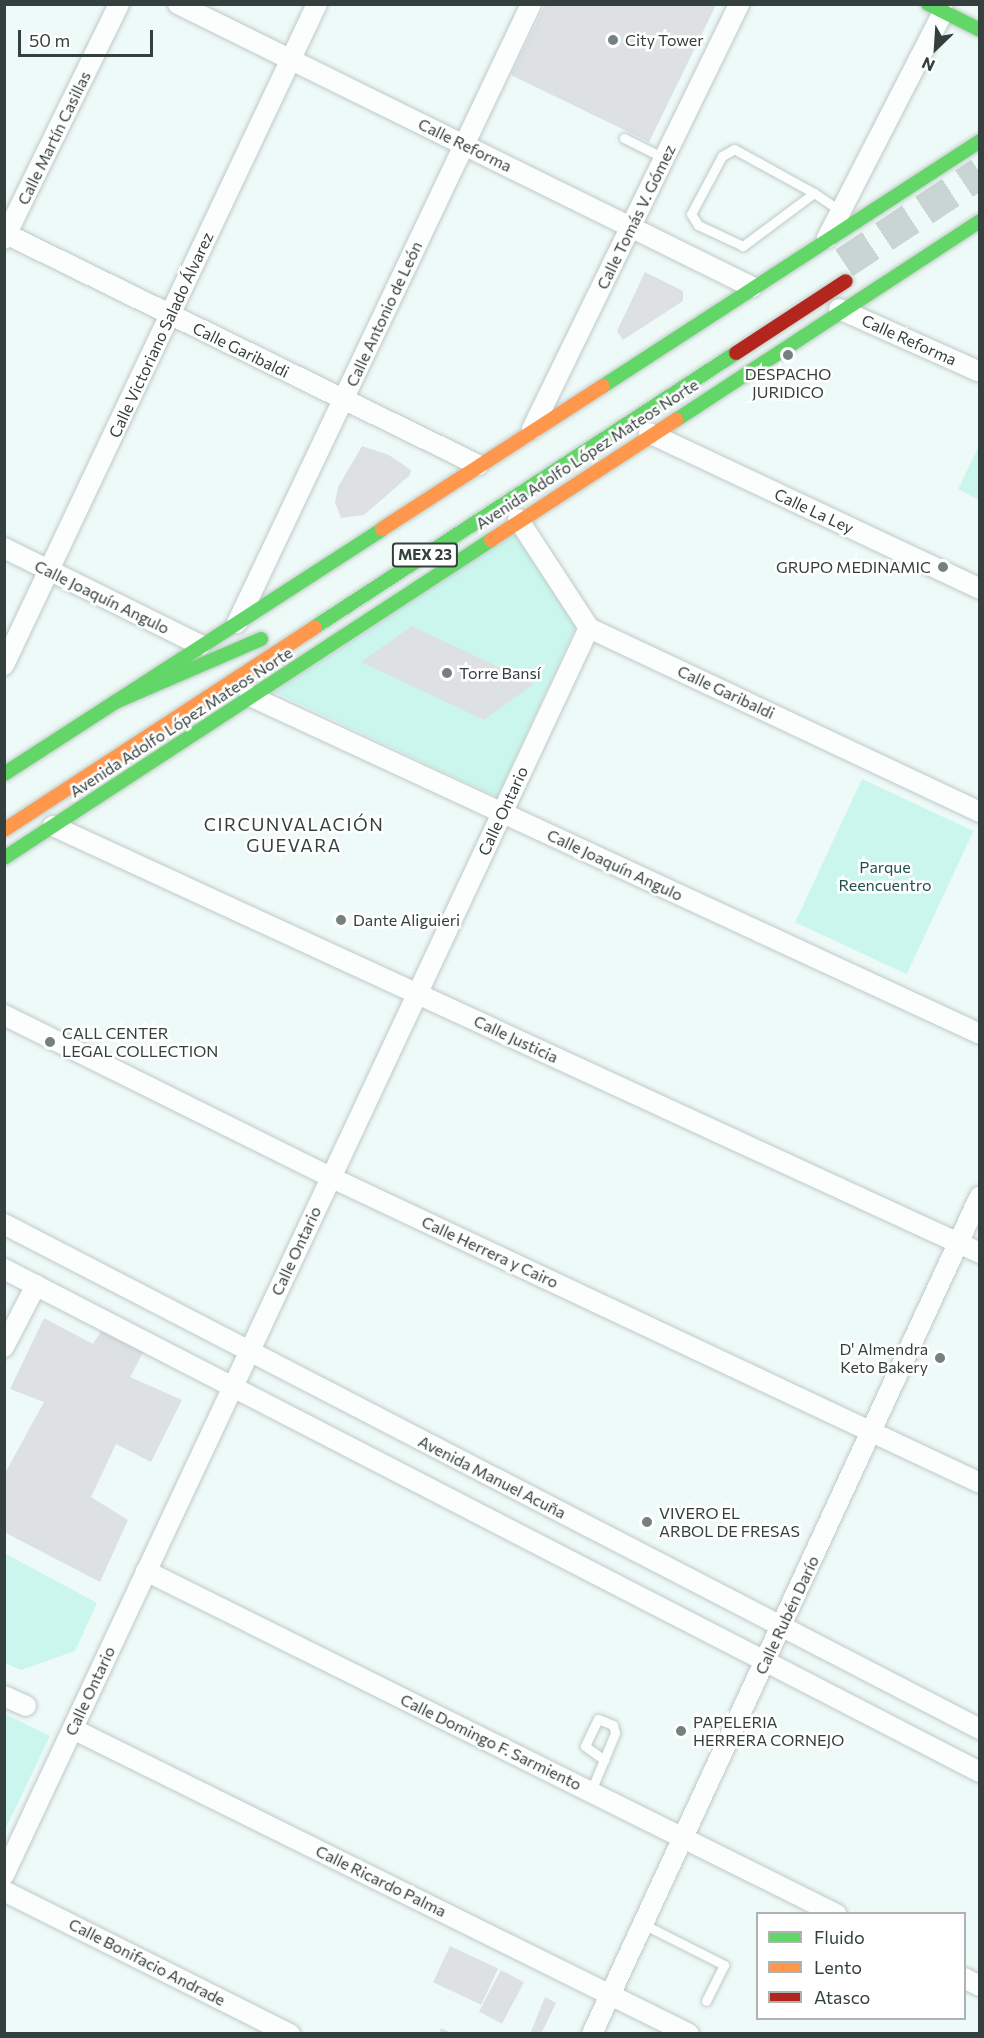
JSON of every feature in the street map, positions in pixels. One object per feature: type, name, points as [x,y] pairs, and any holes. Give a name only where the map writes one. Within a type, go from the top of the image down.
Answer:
[{"type":"main road","points":[[935,8],[980,30]]},
{"type":"main road","points":[[4,774],[752,286],[980,141]]},
{"type":"main road","name":"Avenida Adolfo López Mateos Norte","points":[[4,858],[839,309],[980,221]]},
{"type":"main road","points":[[754,322],[844,263]]},
{"type":"main road","name":"Avenida Adolfo López Mateos Norte","points":[[4,830],[846,281]]},
{"type":"main road","points":[[309,657],[404,569]]},
{"type":"main road","name":"Avenida Adolfo López Mateos Norte","points":[[115,702],[266,635],[182,690]]},
{"type":"street","name":"Calle Martín Casillas","points":[[5,235],[119,4]]},
{"type":"street","name":"Calle Reforma","points":[[178,4],[752,286]]},
{"type":"street","name":"Calle Victoriano Salado Álvarez","points":[[4,665],[317,4]]},
{"type":"street","name":"Calle Antonio de León","points":[[237,623],[531,4]]},
{"type":"street","name":"Calle Tomás V. Gómez","points":[[532,429],[739,4]]},
{"type":"street","points":[[827,238],[935,8]]},
{"type":"street","name":"Calle Garibaldi","points":[[5,235],[478,465]]},
{"type":"street","name":"Calle Reforma","points":[[839,309],[980,372]]},
{"type":"street","name":"Calle La Ley","points":[[649,434],[980,589]]},
{"type":"street","points":[[518,519],[589,628]]},
{"type":"street","name":"Calle Joaquín Angulo","points":[[4,548],[200,645]]},
{"type":"street","name":"Calle Garibaldi","points":[[589,628],[980,812]]},
{"type":"street","name":"Calle Ontario","points":[[4,1875],[589,628]]},
{"type":"street","name":"Calle Joaquín Angulo","points":[[250,696],[980,1034]]},
{"type":"street","name":"Calle Justicia","points":[[53,826],[980,1253]]},
{"type":"street","name":"Calle Herrera y Cairo","points":[[4,1014],[330,1178],[980,1483]]},
{"type":"street","name":"Calle Rubén Darío","points":[[592,2034],[782,1628],[980,1196]]},
{"type":"street","name":"Avenida Manuel Acuña","points":[[4,1224],[980,1729]]},
{"type":"street","points":[[4,1269],[980,1772]]},
{"type":"street","points":[[4,1347],[36,1285]]},
{"type":"street","name":"Calle Domingo F. Sarmiento","points":[[146,1571],[832,1912]]},
{"type":"street","points":[[4,1696],[26,1706]]},
{"type":"street","name":"Calle Ricardo Palma","points":[[73,1729],[689,2034]]},
{"type":"street","name":"Calle Bonifacio Andrade","points":[[4,1891],[290,2034]]},
{"type":"street","points":[[966,1979],[980,1986]]},
{"type":"lane","points":[[624,138],[664,158]]},
{"type":"lane","points":[[814,193],[743,246],[699,225],[692,214],[722,156],[734,149],[814,193],[841,211]]},
{"type":"lane","points":[[591,1791],[604,1760]]},
{"type":"lane","points":[[643,1924],[724,1965],[706,2001]]},
{"type":"green space","points":[[978,448],[980,449],[979,500],[958,489]]},
{"type":"green space","points":[[514,533],[576,627],[497,797],[274,692]]},
{"type":"green space","name":"Parque Reencuentro","points":[[862,779],[973,831],[907,974],[795,922]]},
{"type":"green space","points":[[4,1553],[97,1603],[75,1651],[21,1670],[5,1663]]},
{"type":"green space","points":[[5,1714],[50,1736],[5,1830]]},
{"type":"building","name":"City Tower","points":[[545,5],[716,5],[649,142],[511,75]]},
{"type":"building","points":[[645,272],[683,291],[683,301],[623,340],[617,331]]},
{"type":"building","points":[[362,446],[389,455],[411,470],[410,475],[364,515],[341,518],[335,502],[338,487]]},
{"type":"building","name":"Torre Bansí","points":[[412,626],[534,684],[484,720],[361,662]]},
{"type":"building","points":[[44,1318],[93,1344],[103,1328],[145,1349],[130,1377],[182,1400],[151,1462],[116,1444],[91,1497],[128,1520],[100,1582],[4,1532],[4,1475],[44,1402],[10,1389]]},
{"type":"building","points":[[450,1946],[498,1968],[481,2005],[433,1982]]},
{"type":"building","points":[[501,1970],[524,1982],[502,2024],[479,2011]]},
{"type":"building","points":[[545,1997],[556,2003],[541,2034],[530,2034]]},
{"type":"building","points":[[441,2028],[453,2034],[439,2034]]},
{"type":"tunnel","points":[[844,263],[980,173]]},
{"type":"traffic: fast","points":[[928,4],[980,30]]},
{"type":"traffic: fast","points":[[603,386],[980,141]]},
{"type":"traffic: fast","points":[[676,420],[980,221]]},
{"type":"traffic: fast","points":[[315,627],[736,353]]},
{"type":"traffic: fast","points":[[4,774],[382,529]]},
{"type":"traffic: fast","points":[[4,858],[491,540]]},
{"type":"traffic: fast","points":[[115,702],[261,639]]},
{"type":"traffic: slow","points":[[382,529],[603,386]]},
{"type":"traffic: slow","points":[[491,540],[676,420]]},
{"type":"traffic: slow","points":[[4,830],[315,627]]},
{"type":"traffic: jam","points":[[736,353],[846,281]]},
{"type":"place","name":"City Tower","points":[[613,40]]},
{"type":"place","name":"DESPACHO JURIDICO","points":[[788,355]]},
{"type":"place","name":"GRUPO MEDINAMIC","points":[[943,567]]},
{"type":"place","name":"Torre Bansí","points":[[447,673]]},
{"type":"place","name":"Dante Aliguieri","points":[[341,920]]},
{"type":"place","name":"CALL CENTER LEGAL COLLECTION","points":[[50,1042]]},
{"type":"place","name":"D' Almendra Keto Bakery","points":[[940,1358]]},
{"type":"place","name":"VIVERO EL ARBOL DE FRESAS","points":[[647,1522]]},
{"type":"place","name":"PAPELERIA HERRERA CORNEJO","points":[[681,1731]]},
{"type":"district","name":"CIRCUNVALACIÓN GUEVARA","points":[[294,835]]}]
